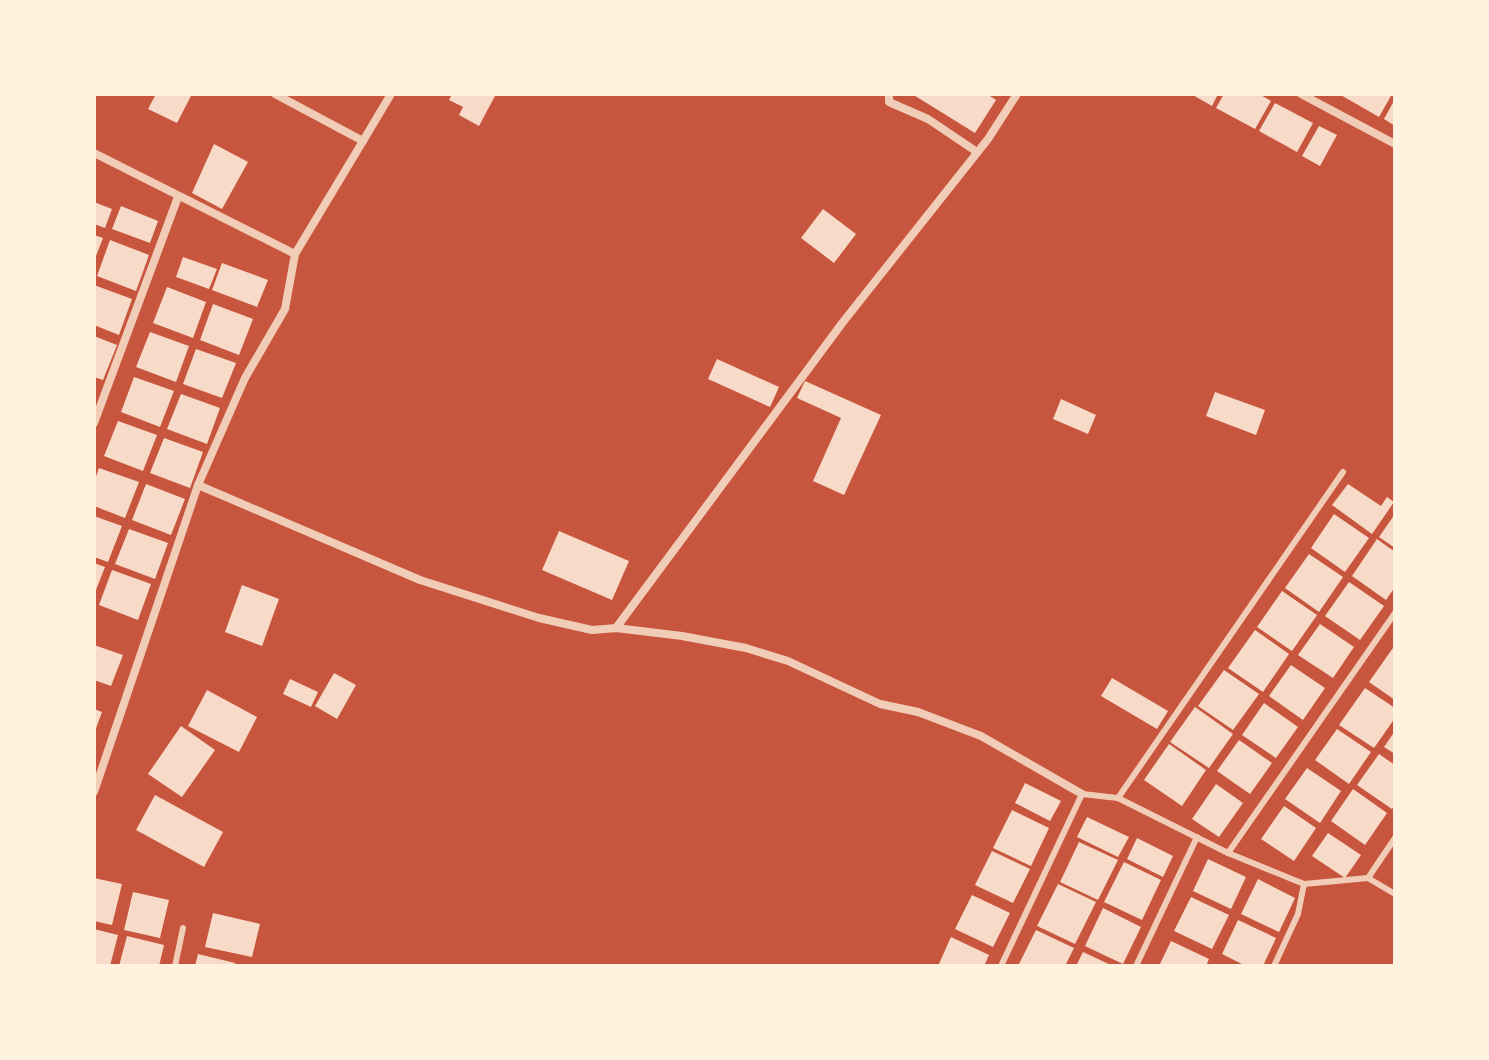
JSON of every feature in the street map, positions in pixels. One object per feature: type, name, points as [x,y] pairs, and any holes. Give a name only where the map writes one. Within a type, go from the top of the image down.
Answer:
[{"type":"street","points":[[275,94],[363,141]]},
{"type":"street","points":[[94,792],[198,485],[245,378],[285,309],[295,254],[391,94]]},
{"type":"street","points":[[889,94],[889,102],[928,119],[977,152]]},
{"type":"street","points":[[616,628],[843,322],[977,152],[1017,94]]},
{"type":"street","points":[[1301,94],[1395,144]]},
{"type":"street","points":[[94,153],[178,197],[235,221],[295,254]]},
{"type":"street","points":[[94,423],[178,197]]},
{"type":"street","points":[[198,485],[420,580],[574,628],[616,628],[746,648],[788,661],[880,704],[918,712],[981,736],[1082,794]]},
{"type":"lane","points":[[1118,798],[1343,472]]},
{"type":"lane","points":[[1228,853],[1395,613]]},
{"type":"lane","points":[[1001,966],[1082,794],[1118,798],[1228,853],[1304,884],[1368,878],[1395,894]]},
{"type":"lane","points":[[1136,966],[1197,837]]},
{"type":"lane","points":[[1368,878],[1395,838]]},
{"type":"lane","points":[[1274,966],[1298,914],[1304,884]]},
{"type":"lane","points":[[175,966],[183,928]]},
{"type":"building","points":[[156,94],[192,94],[177,123],[148,109]]},
{"type":"building","points":[[452,94],[496,94],[479,126],[459,115],[463,107],[449,100]]},
{"type":"building","points":[[912,94],[987,94],[996,100],[975,133]]},
{"type":"building","points":[[1191,94],[1218,94],[1212,106]]},
{"type":"building","points":[[1224,94],[1259,94],[1271,101],[1255,129],[1216,108]]},
{"type":"building","points":[[1339,94],[1392,94],[1379,117]]},
{"type":"building","points":[[1395,99],[1395,126],[1384,119]]},
{"type":"building","points":[[1275,103],[1313,123],[1297,152],[1259,131]]},
{"type":"building","points":[[1319,126],[1337,135],[1320,166],[1302,156]]},
{"type":"building","points":[[214,144],[248,162],[222,209],[192,193]]},
{"type":"building","points":[[94,202],[112,209],[105,228],[94,224]]},
{"type":"building","points":[[121,206],[158,221],[150,243],[112,229]]},
{"type":"building","points":[[823,209],[856,234],[834,263],[801,238]]},
{"type":"building","points":[[94,235],[103,238],[94,261]]},
{"type":"building","points":[[110,240],[149,255],[136,291],[97,276]]},
{"type":"building","points":[[183,257],[217,269],[209,289],[176,277]]},
{"type":"building","points":[[222,263],[268,280],[257,307],[212,290]]},
{"type":"building","points":[[94,285],[132,299],[119,335],[94,325]]},
{"type":"building","points":[[167,287],[206,302],[193,338],[153,323]]},
{"type":"building","points":[[213,304],[253,319],[239,355],[200,340]]},
{"type":"building","points":[[150,332],[189,346],[176,382],[136,367]]},
{"type":"building","points":[[94,336],[117,345],[103,380],[94,377]]},
{"type":"building","points":[[196,349],[236,363],[222,398],[183,384]]},
{"type":"building","points":[[717,359],[779,387],[770,407],[708,379]]},
{"type":"building","points":[[134,377],[174,391],[160,427],[121,412]]},
{"type":"building","points":[[805,381],[881,415],[844,495],[813,481],[841,418],[797,398]]},
{"type":"building","points":[[1215,392],[1265,410],[1256,435],[1206,416]]},
{"type":"building","points":[[181,394],[220,408],[207,444],[167,429]]},
{"type":"building","points":[[1061,399],[1096,415],[1088,434],[1053,419]]},
{"type":"building","points":[[118,421],[157,435],[143,471],[104,456]]},
{"type":"building","points":[[164,438],[203,452],[190,488],[150,473]]},
{"type":"building","points":[[99,468],[139,482],[125,518],[94,506],[94,482]]},
{"type":"building","points":[[146,484],[185,499],[171,535],[132,520]]},
{"type":"building","points":[[1348,484],[1381,506],[1387,497],[1394,502],[1372,534],[1332,505]]},
{"type":"building","points":[[1334,514],[1369,538],[1345,572],[1311,548]]},
{"type":"building","points":[[1395,514],[1395,548],[1379,537]]},
{"type":"building","points":[[94,516],[122,526],[108,562],[94,557]]},
{"type":"building","points":[[129,529],[168,543],[155,579],[115,564]]},
{"type":"building","points":[[559,531],[629,561],[612,600],[542,570]]},
{"type":"building","points":[[1377,539],[1395,552],[1395,587],[1386,600],[1352,576]]},
{"type":"building","points":[[1309,554],[1343,577],[1319,612],[1285,588]]},
{"type":"building","points":[[94,563],[105,567],[94,595]]},
{"type":"building","points":[[112,570],[151,584],[138,620],[99,605]]},
{"type":"building","points":[[1349,582],[1384,606],[1360,640],[1325,616]]},
{"type":"building","points":[[242,585],[279,599],[262,646],[225,632]]},
{"type":"building","points":[[1282,591],[1317,615],[1292,651],[1257,627]]},
{"type":"building","points":[[1320,624],[1354,647],[1333,678],[1298,655]]},
{"type":"building","points":[[1255,630],[1289,654],[1263,692],[1228,668]]},
{"type":"building","points":[[94,645],[123,655],[111,686],[94,680]]},
{"type":"building","points":[[1395,645],[1395,700],[1369,682]]},
{"type":"building","points":[[1291,665],[1325,688],[1303,720],[1269,696]]},
{"type":"building","points":[[1224,670],[1259,694],[1233,730],[1198,706]]},
{"type":"building","points":[[334,673],[356,685],[337,719],[315,706]]},
{"type":"building","points":[[1112,678],[1168,711],[1157,729],[1101,696]]},
{"type":"building","points":[[290,679],[318,692],[311,707],[283,694]]},
{"type":"building","points":[[1365,688],[1395,708],[1395,718],[1374,748],[1339,725]]},
{"type":"building","points":[[207,690],[257,717],[239,752],[188,726]]},
{"type":"building","points":[[1264,703],[1298,727],[1276,758],[1242,735]]},
{"type":"building","points":[[1195,707],[1233,734],[1209,768],[1170,742]]},
{"type":"building","points":[[94,709],[102,712],[94,734]]},
{"type":"building","points":[[181,726],[215,750],[182,797],[148,774]]},
{"type":"building","points":[[1337,729],[1371,752],[1349,784],[1315,760]]},
{"type":"building","points":[[1395,731],[1395,754],[1384,747]]},
{"type":"building","points":[[1239,740],[1272,763],[1250,794],[1217,771]]},
{"type":"building","points":[[1169,744],[1206,770],[1182,806],[1144,780]]},
{"type":"building","points":[[1379,754],[1395,765],[1395,804],[1392,809],[1357,785]]},
{"type":"building","points":[[1307,768],[1341,791],[1320,823],[1285,799]]},
{"type":"building","points":[[1025,783],[1061,801],[1050,821],[1015,803]]},
{"type":"building","points":[[1216,784],[1243,803],[1219,837],[1192,819]]},
{"type":"building","points":[[1353,789],[1387,813],[1365,845],[1331,821]]},
{"type":"building","points":[[155,795],[223,832],[204,867],[136,830]]},
{"type":"building","points":[[1284,806],[1316,828],[1294,861],[1261,839]]},
{"type":"building","points":[[1012,810],[1049,828],[1031,866],[993,848]]},
{"type":"building","points":[[1087,817],[1129,837],[1118,857],[1077,837]]},
{"type":"building","points":[[1328,833],[1361,855],[1345,878],[1312,856]]},
{"type":"building","points":[[1137,838],[1173,856],[1163,877],[1127,859]]},
{"type":"building","points":[[1079,842],[1118,860],[1098,900],[1060,882]]},
{"type":"building","points":[[992,851],[1030,869],[1013,903],[975,885]]},
{"type":"building","points":[[1208,859],[1246,877],[1231,909],[1193,891]]},
{"type":"building","points":[[1124,862],[1161,880],[1142,920],[1104,902]]},
{"type":"building","points":[[94,878],[122,884],[112,925],[94,921]]},
{"type":"building","points":[[1258,879],[1295,898],[1279,932],[1241,914]]},
{"type":"building","points":[[1058,884],[1096,902],[1075,944],[1037,926]]},
{"type":"building","points":[[133,892],[169,900],[160,938],[124,930]]},
{"type":"building","points":[[972,895],[1010,913],[993,947],[955,929]]},
{"type":"building","points":[[1191,897],[1229,915],[1212,949],[1174,931]]},
{"type":"building","points":[[1103,908],[1141,927],[1123,964],[1085,946]]},
{"type":"building","points":[[213,913],[260,924],[252,957],[205,947]]},
{"type":"building","points":[[1238,920],[1276,938],[1263,966],[1246,966],[1222,954]]},
{"type":"building","points":[[94,929],[118,935],[110,966],[94,966]]},
{"type":"building","points":[[1036,930],[1074,948],[1065,966],[1018,966]]},
{"type":"building","points":[[127,936],[164,945],[159,966],[119,966]]},
{"type":"building","points":[[951,937],[989,955],[984,966],[938,966]]},
{"type":"building","points":[[1171,941],[1209,959],[1206,966],[1159,966]]},
{"type":"building","points":[[1083,952],[1113,966],[1076,966]]},
{"type":"building","points":[[198,954],[235,963],[235,966],[195,966]]}]
